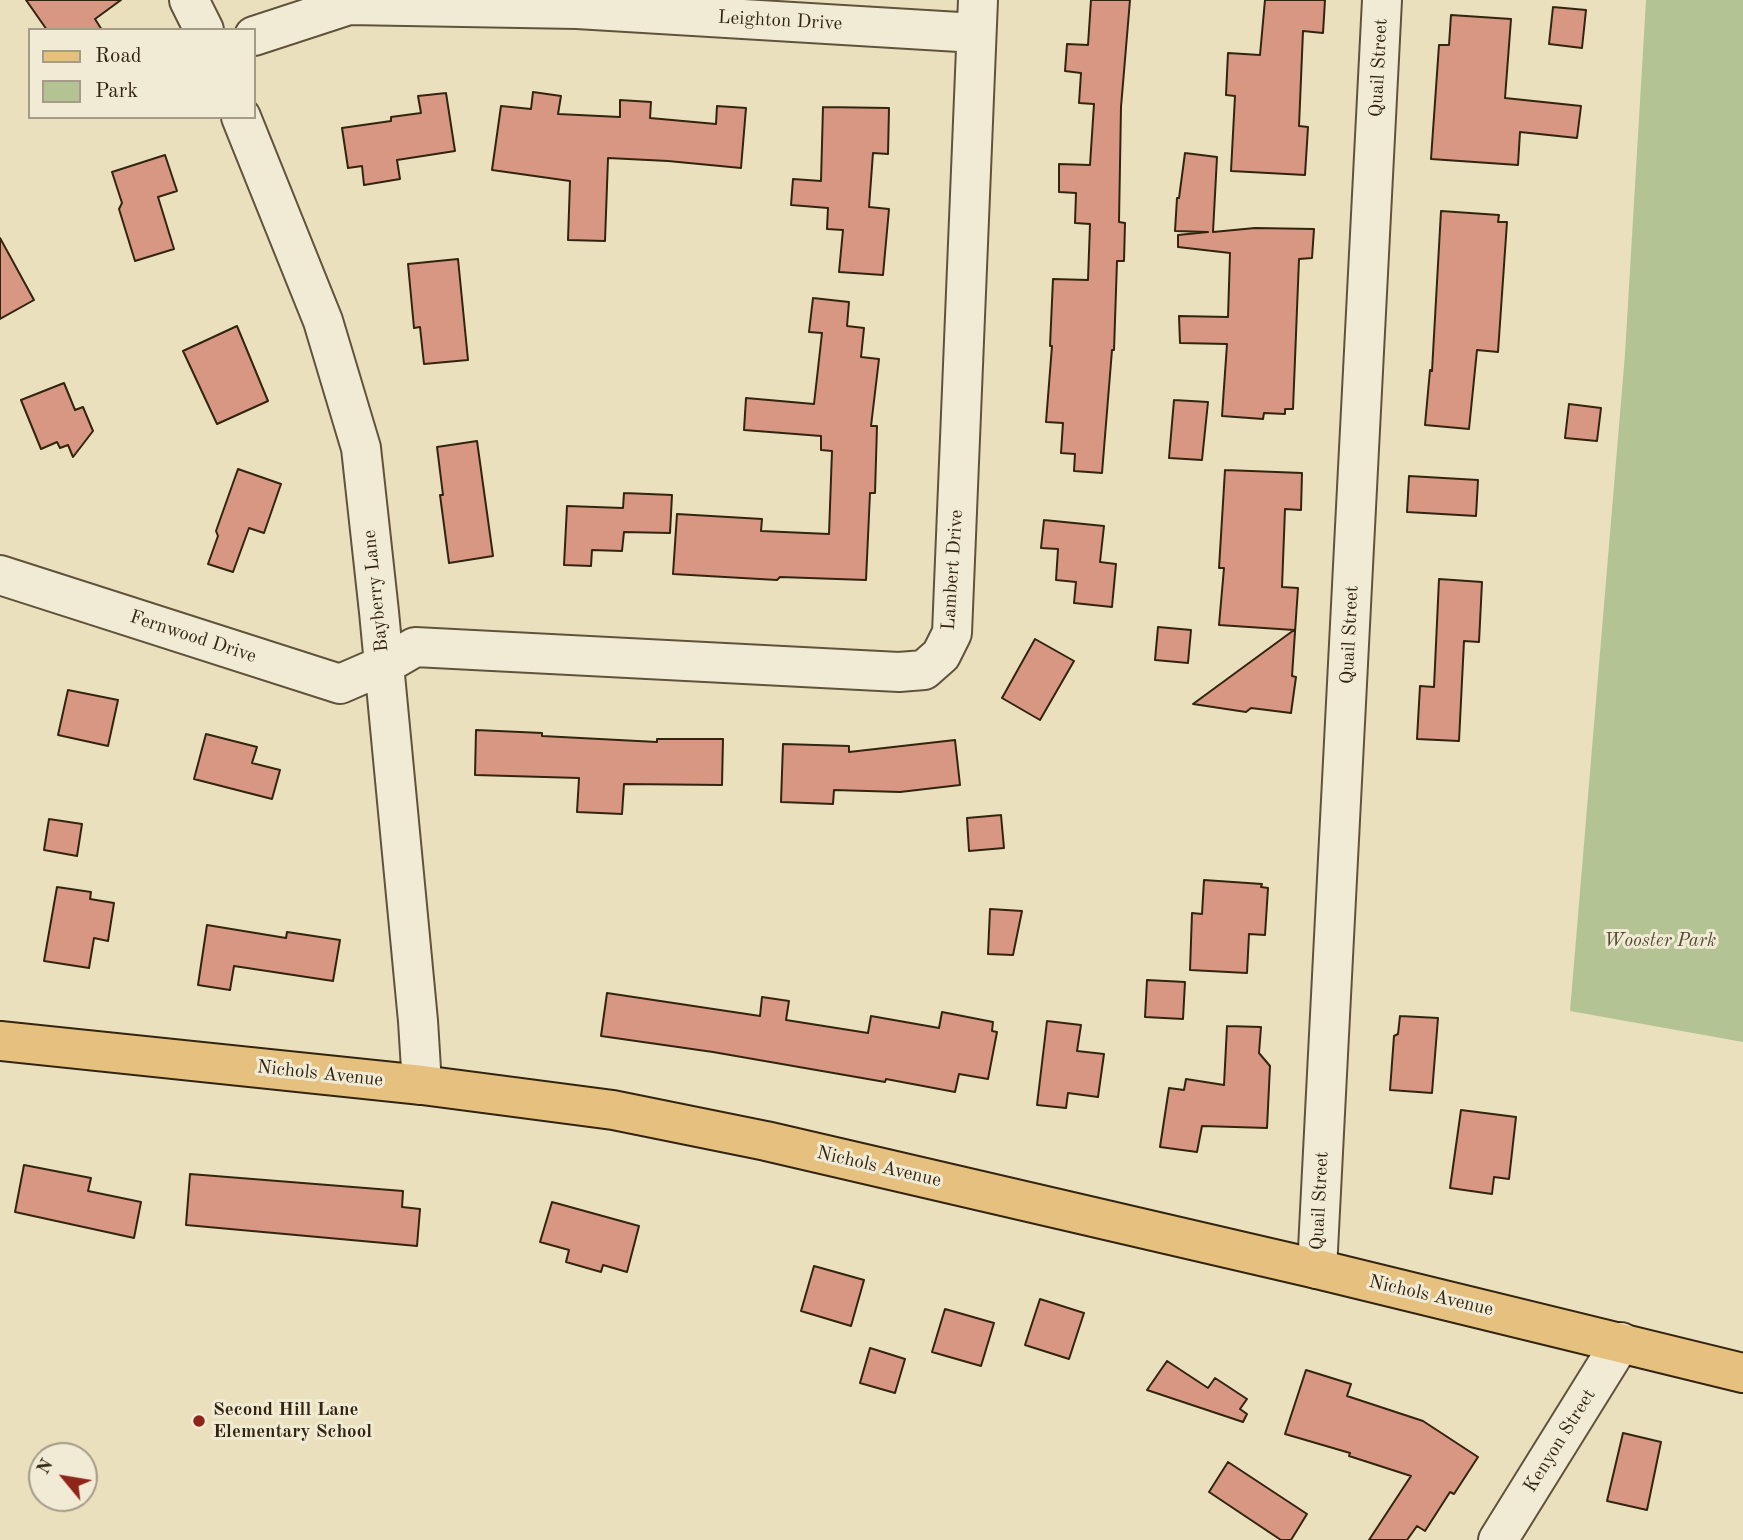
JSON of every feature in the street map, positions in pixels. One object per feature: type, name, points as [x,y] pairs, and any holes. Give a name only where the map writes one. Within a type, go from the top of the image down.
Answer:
[{"type":"main road","name":"Nichols Avenue","points":[[0,1041],[422,1085],[612,1111],[766,1141],[1317,1269],[1743,1373]]},
{"type":"street","points":[[189,0],[203,28]]},
{"type":"street","name":"Quail Street","points":[[1317,1269],[1382,0]]},
{"type":"street","name":"Leighton Drive","points":[[256,35],[349,5],[577,5],[977,16]]},
{"type":"street","name":"Lambert Drive","points":[[384,664],[415,647],[899,672],[924,670],[941,655],[952,633],[977,16]]},
{"type":"street","name":"Bayberry Lane","points":[[242,119],[323,321],[361,448],[384,664],[422,1085]]},
{"type":"street","name":"Fernwood Drive","points":[[0,575],[340,684],[384,664]]},
{"type":"street","name":"Kenyon Street","points":[[1498,1540],[1621,1342]]},
{"type":"green space","name":"Wooster Park","points":[[1646,0],[1743,0],[1743,1042],[1570,1011],[1625,354]]},
{"type":"building","points":[[26,0],[121,0],[95,19],[101,28],[46,28]]},
{"type":"building","points":[[1091,0],[1130,0],[1121,107],[1119,222],[1125,223],[1124,261],[1117,261],[1114,350],[1102,473],[1074,471],[1075,454],[1061,453],[1063,423],[1046,422],[1052,346],[1053,279],[1088,280],[1090,224],[1075,223],[1076,193],[1059,192],[1059,164],[1090,165],[1094,104],[1079,103],[1081,73],[1065,71],[1067,44],[1088,45]]},
{"type":"building","points":[[1265,0],[1325,0],[1323,33],[1303,31],[1299,126],[1308,127],[1305,175],[1231,171],[1235,96],[1226,95],[1228,53],[1260,55]]},
{"type":"building","points":[[1553,7],[1586,10],[1582,48],[1549,44]]},
{"type":"building","points":[[1451,15],[1511,19],[1505,98],[1581,106],[1577,138],[1520,132],[1518,165],[1431,159],[1439,45],[1449,45]]},
{"type":"building","points":[[533,92],[561,96],[558,114],[620,117],[620,100],[651,102],[650,118],[716,124],[717,106],[746,108],[741,168],[608,158],[605,241],[568,240],[570,181],[492,170],[501,106],[531,109]]},
{"type":"building","points":[[446,93],[455,151],[397,160],[400,179],[364,185],[362,166],[348,168],[342,128],[391,121],[391,117],[421,113],[418,96]]},
{"type":"building","points":[[823,107],[889,108],[888,154],[873,153],[869,207],[889,209],[883,275],[839,272],[843,230],[827,229],[828,208],[791,205],[793,179],[821,181]]},
{"type":"building","points":[[1185,153],[1217,157],[1213,232],[1255,228],[1314,229],[1312,258],[1299,259],[1293,409],[1285,409],[1285,414],[1264,413],[1263,419],[1222,416],[1227,344],[1180,343],[1179,316],[1228,317],[1230,253],[1178,247],[1178,235],[1208,232],[1175,231],[1177,198]]},
{"type":"building","points":[[165,155],[177,191],[158,197],[174,249],[135,261],[119,209],[122,203],[112,172]]},
{"type":"building","points":[[1441,211],[1499,215],[1498,222],[1507,222],[1498,352],[1477,350],[1469,429],[1425,425],[1430,370],[1432,371]]},
{"type":"building","points":[[0,238],[34,300],[0,319]]},
{"type":"building","points":[[458,259],[468,360],[424,364],[420,327],[414,328],[408,264]]},
{"type":"building","points":[[813,298],[849,302],[847,326],[864,328],[861,357],[879,359],[871,426],[877,426],[875,493],[870,493],[866,580],[780,577],[777,580],[673,574],[677,514],[762,519],[761,531],[829,534],[832,451],[821,450],[821,436],[744,430],[746,398],[814,404],[822,333],[809,332]]},
{"type":"building","points":[[237,326],[268,401],[217,424],[183,351]]},
{"type":"building","points":[[64,383],[75,410],[83,407],[93,431],[73,457],[68,445],[60,448],[57,442],[41,449],[21,400]]},
{"type":"building","points":[[1174,400],[1208,402],[1202,460],[1169,458]]},
{"type":"building","points":[[1569,404],[1601,408],[1597,441],[1565,438]]},
{"type":"building","points":[[477,441],[493,556],[449,563],[437,447]]},
{"type":"building","points":[[238,469],[281,484],[264,533],[249,528],[233,572],[208,564],[218,536],[216,531]]},
{"type":"building","points":[[1225,470],[1302,473],[1301,510],[1285,509],[1282,587],[1298,588],[1292,676],[1296,677],[1291,713],[1251,708],[1246,712],[1193,704],[1294,630],[1219,625],[1224,568],[1219,568]]},
{"type":"building","points":[[1409,476],[1478,480],[1476,516],[1407,512]]},
{"type":"building","points":[[624,493],[672,495],[670,533],[624,532],[622,551],[592,550],[591,566],[564,565],[567,506],[623,508]]},
{"type":"building","points":[[1044,520],[1104,526],[1100,562],[1116,564],[1112,607],[1074,603],[1076,582],[1056,580],[1058,549],[1041,548]]},
{"type":"building","points":[[1439,579],[1482,582],[1479,642],[1464,641],[1459,741],[1417,739],[1420,686],[1434,687]]},
{"type":"building","points":[[1158,627],[1191,630],[1188,663],[1155,660]]},
{"type":"building","points":[[1035,639],[1074,661],[1040,720],[1002,698]]},
{"type":"building","points":[[68,690],[118,700],[108,746],[58,735]]},
{"type":"building","points":[[476,730],[657,742],[657,739],[723,739],[722,785],[624,784],[622,814],[577,812],[579,778],[475,775]]},
{"type":"building","points":[[206,734],[257,747],[252,763],[280,770],[272,799],[194,779]]},
{"type":"building","points":[[955,740],[960,785],[900,792],[834,790],[833,804],[781,802],[783,744],[849,746],[849,752]]},
{"type":"building","points":[[1001,815],[1004,848],[969,851],[967,818]]},
{"type":"building","points":[[49,819],[82,824],[77,856],[44,850]]},
{"type":"building","points":[[1204,880],[1262,884],[1261,887],[1268,888],[1265,935],[1249,934],[1247,973],[1190,970],[1192,913],[1202,914]]},
{"type":"building","points":[[57,887],[91,892],[90,899],[114,903],[108,941],[94,938],[89,968],[44,961]]},
{"type":"building","points":[[990,909],[1022,911],[1013,955],[988,954]]},
{"type":"building","points":[[207,925],[286,938],[287,932],[340,940],[333,981],[234,966],[230,990],[198,985]]},
{"type":"building","points":[[1147,980],[1185,982],[1183,1019],[1145,1017]]},
{"type":"building","points":[[607,993],[760,1016],[762,997],[789,1001],[786,1020],[868,1033],[871,1016],[939,1028],[942,1012],[993,1022],[992,1031],[997,1032],[988,1079],[959,1074],[955,1092],[601,1036]]},
{"type":"building","points":[[1400,1016],[1438,1018],[1432,1093],[1390,1090],[1394,1036],[1398,1034]]},
{"type":"building","points":[[1047,1021],[1081,1025],[1077,1051],[1104,1054],[1098,1097],[1068,1093],[1066,1108],[1037,1105]]},
{"type":"building","points":[[1227,1026],[1261,1027],[1259,1053],[1270,1066],[1267,1128],[1202,1126],[1197,1152],[1160,1147],[1169,1088],[1184,1090],[1186,1079],[1224,1085]]},
{"type":"building","points":[[1461,1110],[1516,1117],[1509,1179],[1494,1177],[1492,1194],[1450,1188]]},
{"type":"building","points":[[24,1165],[91,1178],[88,1191],[141,1202],[134,1238],[15,1212]]},
{"type":"building","points":[[190,1174],[403,1191],[402,1207],[420,1209],[417,1246],[186,1225]]},
{"type":"building","points":[[552,1202],[639,1226],[627,1272],[603,1265],[601,1272],[566,1262],[569,1250],[540,1242]]},
{"type":"building","points":[[814,1266],[864,1280],[851,1326],[801,1311]]},
{"type":"building","points":[[1040,1299],[1084,1313],[1069,1359],[1025,1345]]},
{"type":"building","points":[[945,1309],[994,1323],[981,1366],[932,1352]]},
{"type":"building","points":[[870,1348],[905,1359],[895,1393],[860,1383]]},
{"type":"building","points":[[1167,1361],[1208,1388],[1215,1378],[1247,1399],[1240,1409],[1247,1414],[1243,1422],[1147,1390]]},
{"type":"building","points":[[1306,1370],[1351,1384],[1347,1396],[1423,1421],[1478,1457],[1454,1494],[1450,1492],[1425,1531],[1417,1526],[1407,1540],[1369,1540],[1411,1476],[1349,1456],[1350,1453],[1285,1434]]},
{"type":"building","points":[[1623,1433],[1661,1442],[1647,1510],[1607,1501]]},
{"type":"building","points":[[1228,1462],[1307,1514],[1291,1540],[1281,1540],[1209,1492]]},
{"type":"place","name":"Second Hill Lane Elementary School","points":[[199,1421]]}]
